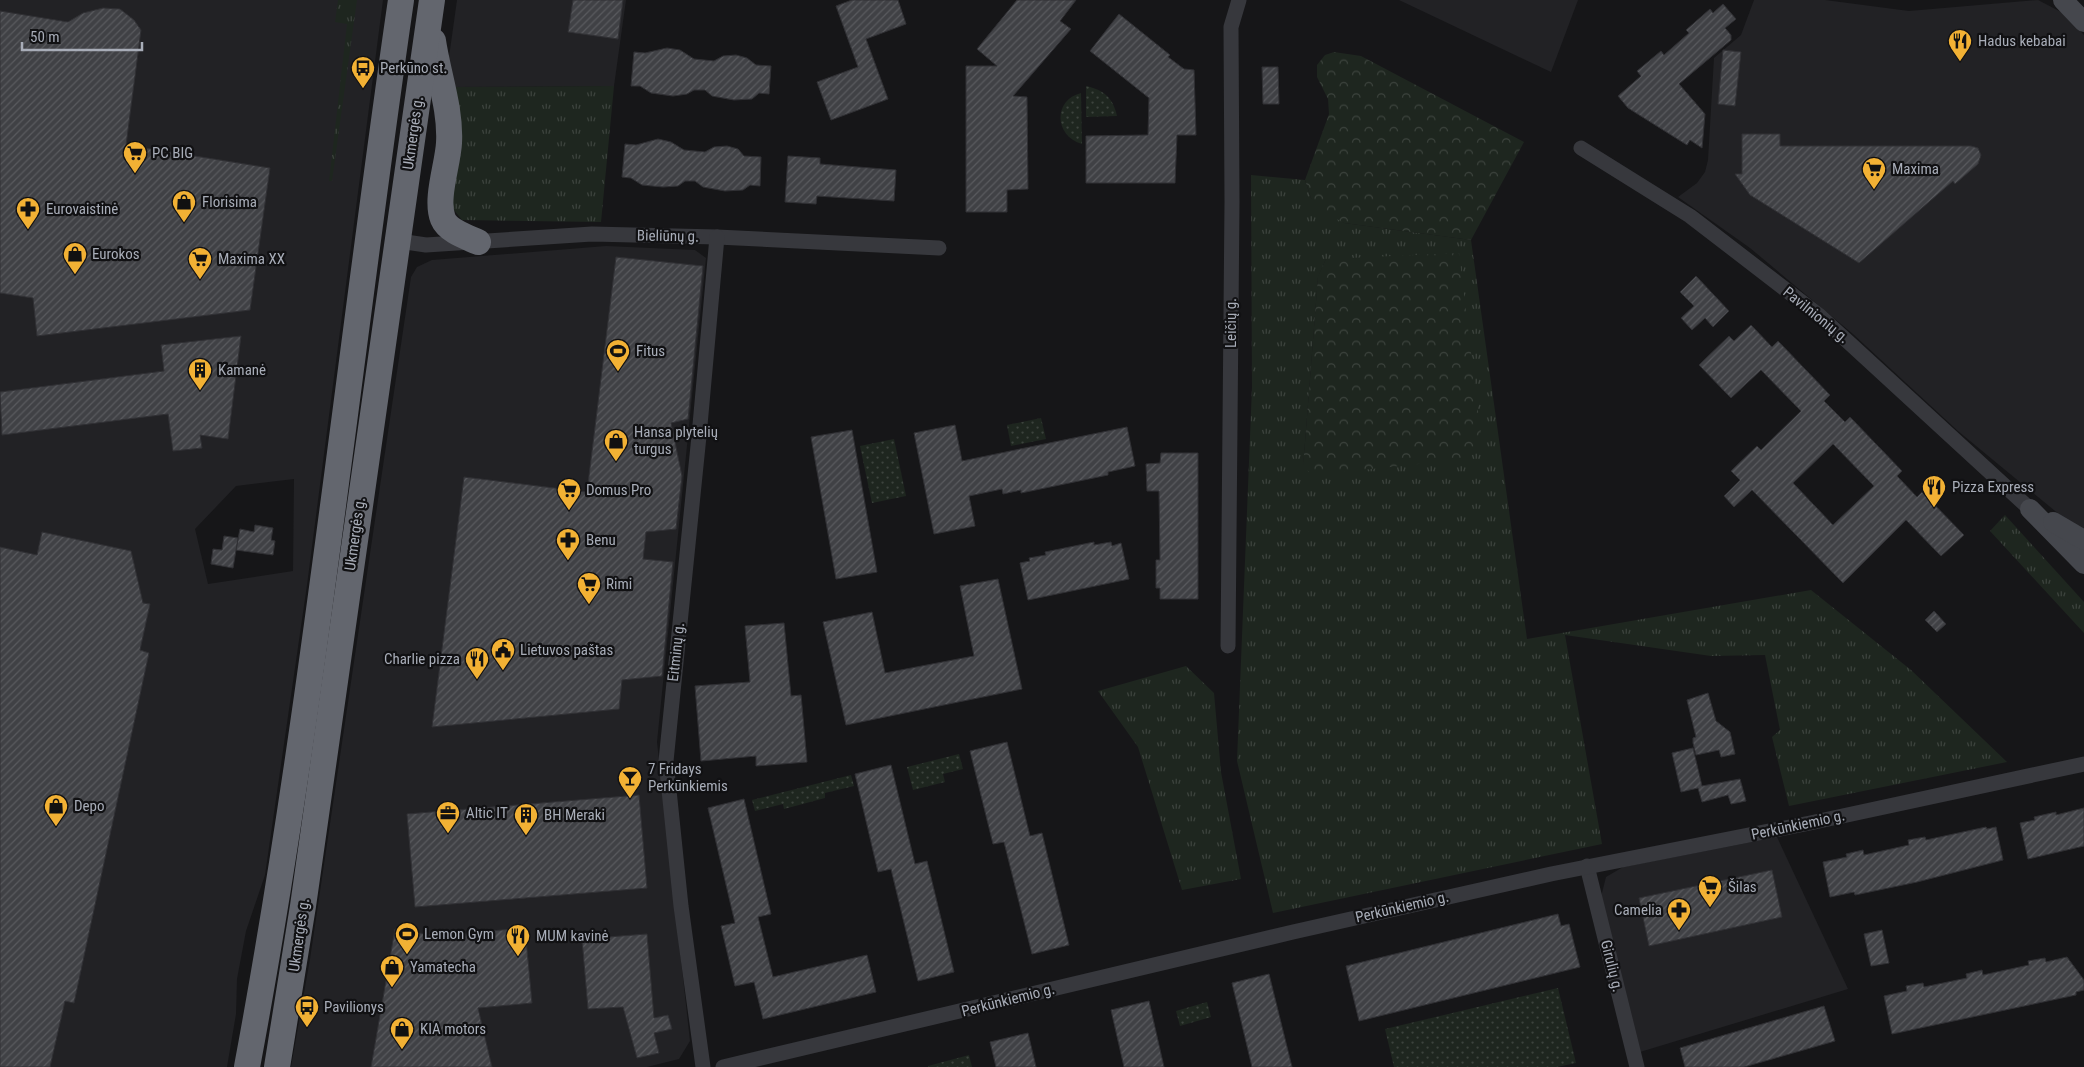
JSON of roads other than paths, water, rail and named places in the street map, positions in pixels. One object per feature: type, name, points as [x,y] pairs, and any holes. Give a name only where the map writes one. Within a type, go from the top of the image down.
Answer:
[{"type":"highway","name":"Ukmergės g.","points":[[247,1067],[270,946],[336,496],[366,248],[401,0]]},
{"type":"highway","name":"Ukmergės g.","points":[[277,1067],[302,916],[431,8]]},
{"type":"highway","points":[[431,8],[436,62],[449,124],[449,144],[441,209],[443,220],[450,228],[478,242]]},
{"type":"highway","points":[[366,248],[399,241]]},
{"type":"street","name":"Leičių g.","points":[[1228,646],[1232,202],[1231,27],[1239,0]]},
{"type":"street","points":[[2063,0],[2084,22]]},
{"type":"street","name":"Pavilnionių g.","points":[[1580,148],[1690,216],[1820,316],[2030,508],[2084,564]]},
{"type":"street","name":"Bieliūnų g.","points":[[399,241],[426,245],[592,234],[717,237],[938,248]]},
{"type":"street","name":"Eitminų g.","points":[[703,1067],[682,916],[666,761],[717,237]]},
{"type":"street","name":"Pavilnionių g.","points":[[2030,508],[2084,540]]},
{"type":"street","name":"Perkūnkiemio g.","points":[[723,1067],[1293,932],[1587,866],[1810,823],[2084,764]]},
{"type":"street","name":"Girulių g.","points":[[1587,866],[1638,1067]]},
{"type":"place","name":"Hadus kebabai","points":[[1960,62]]},
{"type":"place","name":"Perkūno st.","points":[[363,89]]},
{"type":"place","name":"PC BIG","points":[[135,174]]},
{"type":"place","name":"Maxima","points":[[1874,190]]},
{"type":"place","name":"Florisima","points":[[184,223]]},
{"type":"place","name":"Eurovaistinė","points":[[28,230]]},
{"type":"place","name":"Eurokos","points":[[75,275]]},
{"type":"place","name":"Maxima XX","points":[[200,280]]},
{"type":"place","name":"Fitus","points":[[618,372]]},
{"type":"place","name":"Kamanė","points":[[200,391]]},
{"type":"place","name":"Hansa plytelių turgus","points":[[616,462]]},
{"type":"place","name":"Pizza Express","points":[[1934,508]]},
{"type":"place","name":"Domus Pro","points":[[569,511]]},
{"type":"place","name":"Benu","points":[[568,561]]},
{"type":"place","name":"Rimi","points":[[589,605]]},
{"type":"place","name":"Lietuvos paštas","points":[[503,671]]},
{"type":"place","name":"Charlie pizza","points":[[477,680]]},
{"type":"place","name":"7 Fridays Perkūnkiemis","points":[[630,799]]},
{"type":"place","name":"Depo","points":[[56,827]]},
{"type":"place","name":"Altic IT","points":[[448,834]]},
{"type":"place","name":"BH Meraki","points":[[526,836]]},
{"type":"place","name":"Šilas","points":[[1710,908]]},
{"type":"place","name":"Camelia","points":[[1679,931]]},
{"type":"place","name":"Lemon Gym","points":[[407,955]]},
{"type":"place","name":"MUM kavinė","points":[[518,957]]},
{"type":"place","name":"Yamatecha","points":[[392,988]]},
{"type":"place","name":"Pavilionys","points":[[307,1028]]},
{"type":"place","name":"KIA motors","points":[[402,1050]]}]
